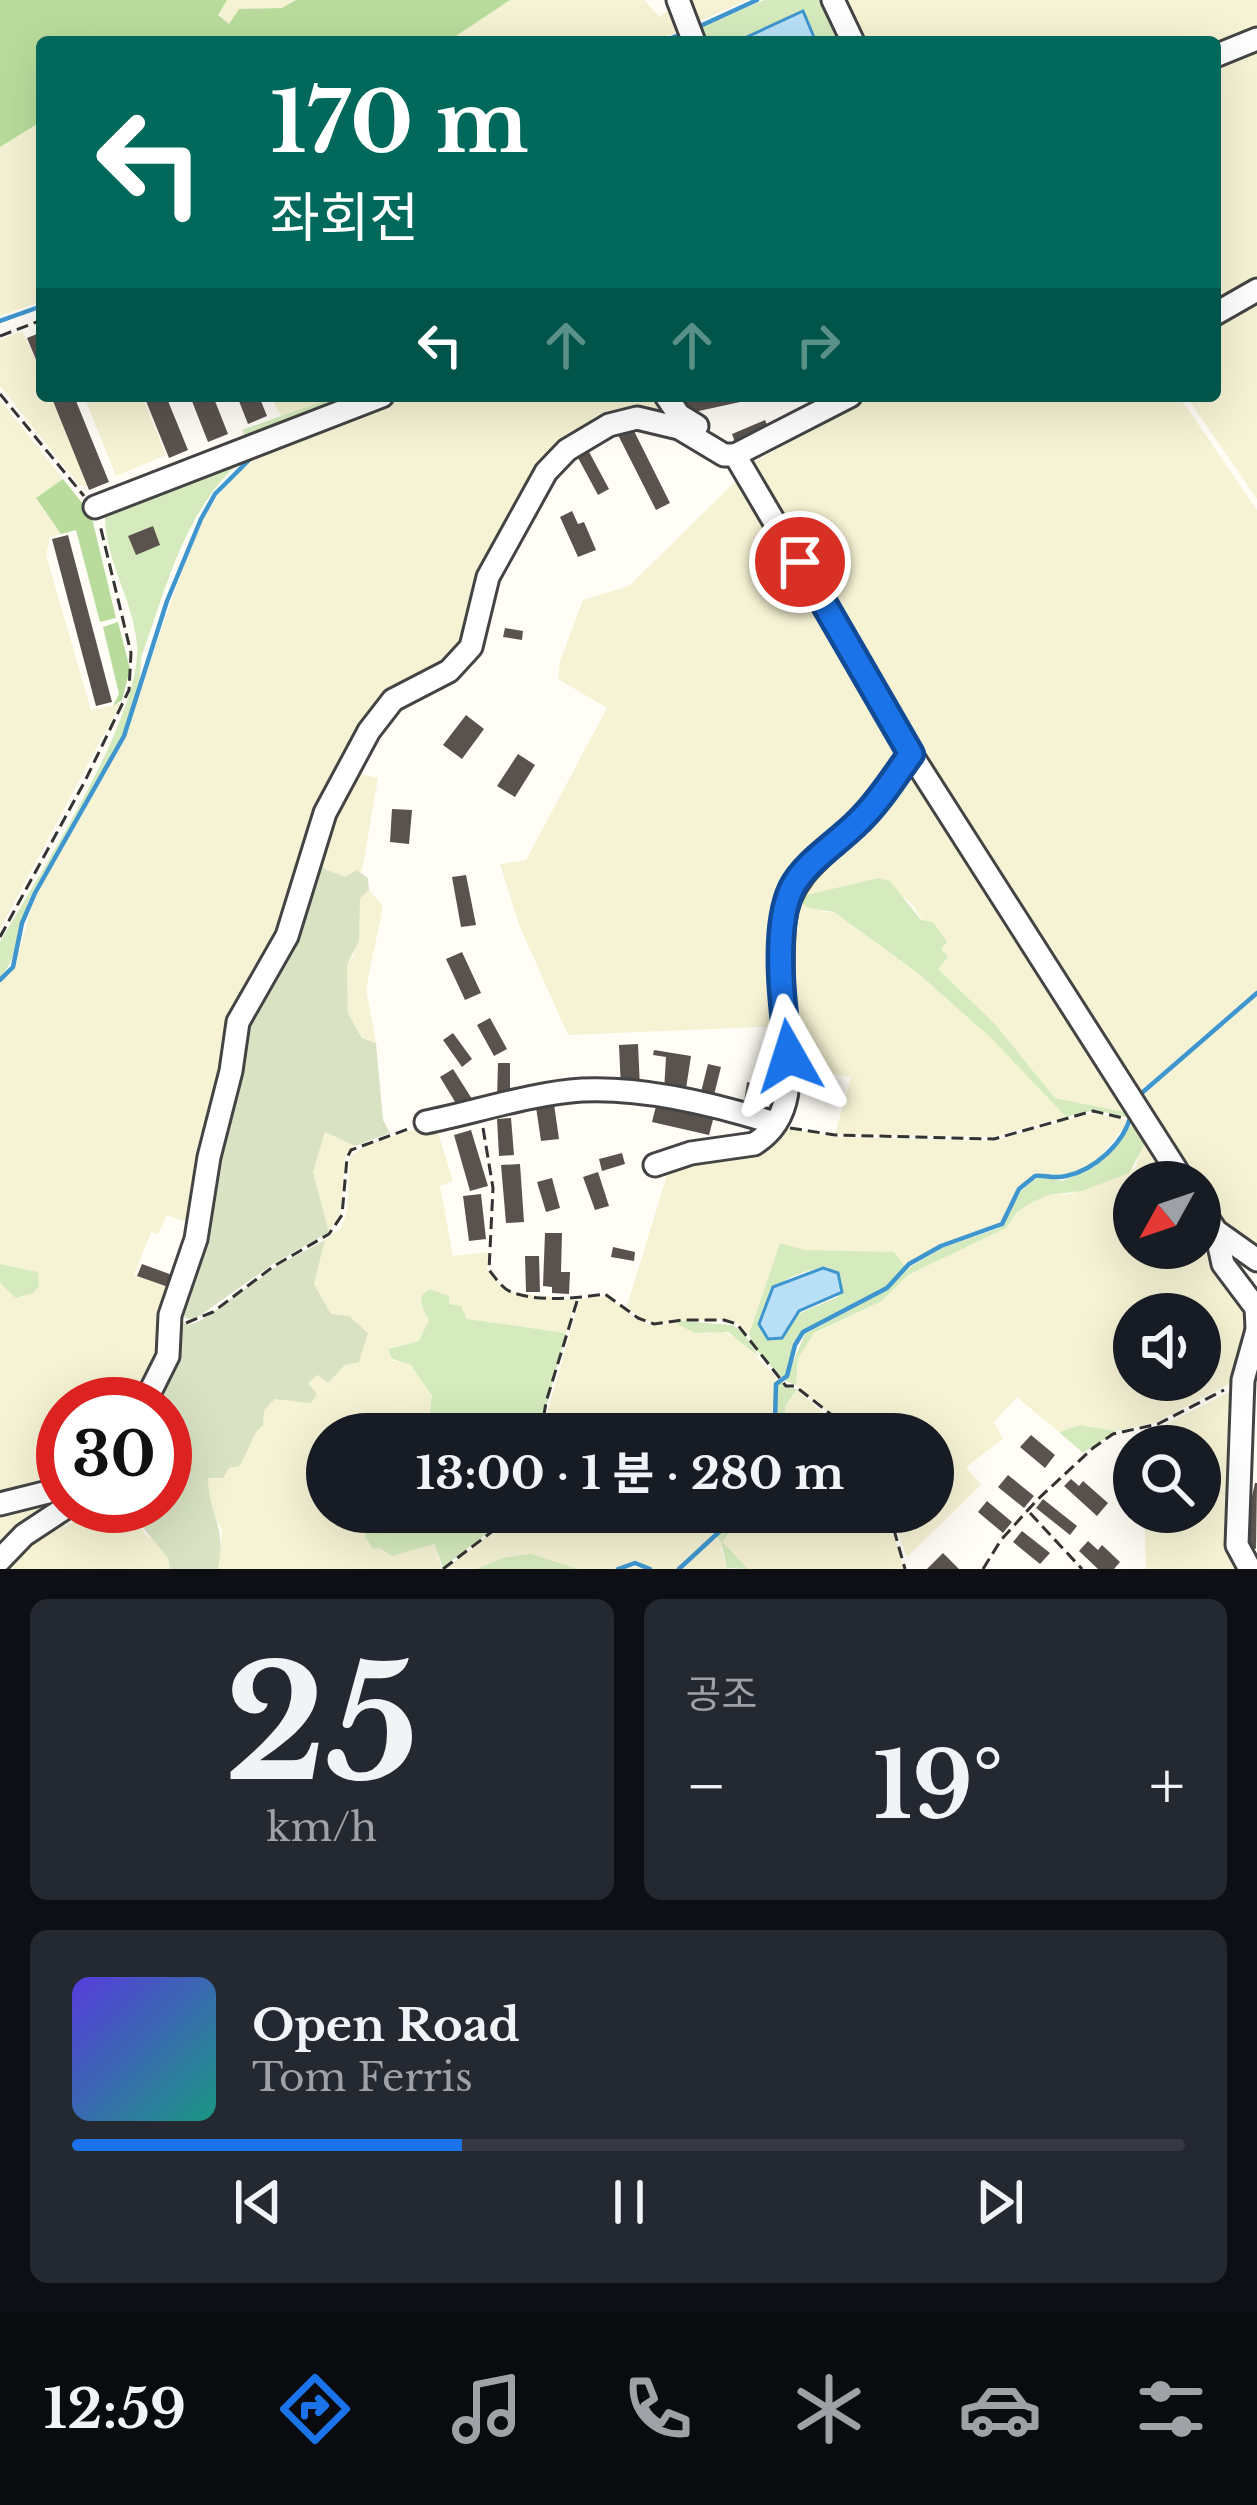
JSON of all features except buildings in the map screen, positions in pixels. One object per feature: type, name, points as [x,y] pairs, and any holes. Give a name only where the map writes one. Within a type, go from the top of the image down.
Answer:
[{"type":"street","points":[[678,0],[692,36]]},
{"type":"street","points":[[833,0],[850,36]]},
{"type":"street","points":[[1221,54],[1257,39]]},
{"type":"street","points":[[1221,311],[1257,290]]},
{"type":"street","points":[[95,507],[366,402]]},
{"type":"street","points":[[670,402],[679,415],[726,447],[911,754],[1170,1161]]},
{"type":"street","points":[[726,447],[835,402]]},
{"type":"street","points":[[158,1377],[168,1356],[170,1315],[196,1239],[238,1022],[287,936],[325,812],[380,713],[407,691],[449,671],[471,647],[488,577],[546,472],[567,450],[610,425],[637,418],[664,422],[724,455],[726,447]]},
{"type":"street","points":[[656,1165],[691,1153],[754,1144],[784,1107],[790,1079],[783,988],[784,922],[790,892],[863,817],[911,754]]},
{"type":"street","points":[[426,1122],[580,1090],[641,1093],[774,1123]]},
{"type":"street","points":[[1221,1235],[1257,1260]]},
{"type":"street","points":[[1221,1255],[1256,1308],[1257,1329],[1243,1380],[1238,1545],[1250,1569]]},
{"type":"street","points":[[0,1504],[36,1493]]},
{"type":"street","points":[[0,1560],[36,1527]]},
{"type":"path","points":[[0,336],[36,322]]},
{"type":"path","points":[[0,394],[95,507],[130,653],[129,690],[0,937]]},
{"type":"path","points":[[480,1111],[493,1187],[489,1270],[506,1290],[540,1297],[605,1294],[654,1324],[683,1319],[737,1324],[786,1386],[795,1386],[829,1413]]},
{"type":"path","points":[[774,1123],[835,1135],[994,1139],[1093,1111],[1131,1120],[1151,1132]]},
{"type":"path","points":[[170,1315],[187,1323],[199,1319],[329,1234],[342,1215],[351,1150],[426,1122]]},
{"type":"path","points":[[544,1413],[578,1298]]},
{"type":"path","points":[[983,1569],[1001,1540],[1083,1457],[1113,1434],[1158,1424],[1243,1380]]},
{"type":"path","points":[[1029,1512],[1082,1569]]},
{"type":"path","points":[[443,1569],[490,1533]]},
{"type":"path","points":[[895,1533],[905,1569]]},
{"type":"shaded area","points":[[227,0],[296,0],[282,8],[239,9],[230,25],[218,15]]},
{"type":"shaded area","points":[[510,0],[644,0],[660,17],[672,8],[682,30],[667,36],[456,36]]},
{"type":"shaded area","points":[[684,0],[747,0],[695,23]]},
{"type":"shaded area","points":[[846,0],[1257,0],[1257,33],[1221,47],[1221,36],[864,36]]},
{"type":"shaded area","points":[[1257,46],[1257,285],[1221,306],[1221,60]]},
{"type":"shaded area","points":[[36,125],[36,303],[0,316],[0,147]]},
{"type":"shaded area","points":[[1257,295],[1257,499],[1190,402],[1221,402],[1221,316]]},
{"type":"shaded area","points":[[22,331],[36,360],[36,402],[53,402],[88,487],[79,485],[0,386],[0,340]]},
{"type":"shaded area","points":[[0,400],[63,479],[36,498],[61,534],[50,537],[46,555],[91,710],[120,704],[0,929]]},
{"type":"shaded area","points":[[86,402],[144,402],[166,455],[116,476]]},
{"type":"shaded area","points":[[273,402],[322,402],[282,417]]},
{"type":"shaded area","points":[[377,402],[663,402],[673,417],[642,414],[552,459],[469,643],[365,734],[211,1129],[195,1225],[167,1215],[158,1234],[151,1232],[134,1275],[175,1290],[165,1351],[149,1377],[36,1377],[36,1485],[0,1498],[0,1283],[17,1298],[24,1297],[38,1272],[0,1264],[0,983],[14,967],[36,893],[123,739],[203,519],[237,473],[265,452]]},
{"type":"shaded area","points":[[863,402],[1183,402],[1257,510],[1257,990],[1133,1097],[746,466]]},
{"type":"shaded area","points":[[744,473],[905,756],[797,876],[781,1026],[568,1035],[520,927],[500,864],[526,860],[607,708],[558,679],[560,661],[583,600],[629,586]]},
{"type":"shaded area","points":[[911,759],[1129,1113],[1055,1098],[995,1024],[938,969],[941,949],[912,904],[879,878],[802,896],[799,883]]},
{"type":"shaded area","points":[[352,772],[378,778],[362,871],[345,877],[315,860]]},
{"type":"shaded area","points":[[369,890],[383,906],[366,989],[376,1043],[363,1038],[348,1013],[347,965],[354,955],[360,898]]},
{"type":"shaded area","points":[[793,894],[824,912],[834,912],[919,974],[992,1039],[1066,1117],[992,1137],[835,1134],[851,1077],[822,1072],[794,1076],[786,1014]]},
{"type":"shaded area","points":[[1257,996],[1257,1256],[1221,1222],[1221,1161],[1176,1161],[1139,1097]]},
{"type":"shaded area","points":[[1094,1113],[1129,1121],[1094,1164],[1062,1177],[1035,1175],[1018,1188],[1001,1224],[940,1245],[905,1267],[894,1252],[845,1254],[792,1249],[780,1243],[749,1334],[738,1323],[724,1319],[654,1323],[627,1306],[671,1162],[714,1151],[774,1125],[834,1137],[993,1141]]},
{"type":"shaded area","points":[[435,1123],[453,1181],[440,1186],[453,1256],[489,1252],[487,1269],[505,1291],[576,1300],[566,1333],[466,1319],[449,1304],[449,1296],[430,1289],[429,1320],[419,1341],[389,1348],[392,1360],[411,1365],[425,1380],[434,1402],[431,1413],[306,1413],[306,1533],[375,1533],[380,1548],[434,1544],[442,1569],[218,1569],[222,1530],[209,1503],[208,1477],[216,1479],[240,1466],[263,1410],[275,1399],[314,1390],[307,1384],[319,1375],[328,1383],[345,1365],[359,1361],[367,1333],[331,1314],[314,1284],[325,1240],[341,1228],[347,1212],[350,1156],[369,1144]]},
{"type":"shaded area","points":[[325,1132],[355,1146],[345,1158],[341,1213],[329,1232],[313,1172]]},
{"type":"shaded area","points":[[1150,1134],[1167,1161],[1137,1161]]},
{"type":"shaded area","points":[[1113,1177],[1113,1269],[1221,1269],[1221,1250],[1252,1307],[1240,1378],[1221,1388],[1221,1293],[1113,1293],[1113,1401],[1197,1401],[1157,1422],[1113,1425],[1113,1430],[1080,1425],[1059,1432],[1017,1397],[994,1422],[1003,1439],[966,1467],[981,1485],[954,1511],[954,1413],[829,1413],[796,1385],[798,1359],[810,1336],[882,1301],[908,1275],[1006,1228],[1031,1203],[1048,1195],[1070,1194]]},
{"type":"shaded area","points":[[607,1296],[651,1326],[675,1323],[706,1334],[721,1330],[741,1341],[779,1380],[774,1413],[547,1413],[580,1299]]},
{"type":"shaded area","points":[[797,1389],[824,1413],[786,1413]]},
{"type":"shaded area","points":[[1233,1390],[1246,1569],[1146,1569],[1145,1533],[1221,1533],[1221,1425],[1164,1425],[1211,1401],[1221,1401],[1221,1396]]},
{"type":"shaded area","points":[[36,1498],[36,1523],[0,1554],[0,1508]]},
{"type":"shaded area","points":[[41,1533],[144,1533],[168,1558],[170,1569],[0,1569]]},
{"type":"shaded area","points":[[491,1533],[716,1533],[721,1541],[727,1533],[893,1533],[904,1569],[748,1569],[720,1546],[728,1569],[652,1569],[634,1562],[623,1565],[649,1569],[578,1569],[518,1556],[477,1569],[447,1568]]},
{"type":"shaded area","points":[[898,1533],[932,1533],[907,1557]]},
{"type":"green space","points":[[0,0],[227,0],[218,15],[229,24],[239,9],[282,8],[296,0],[510,0],[456,36],[36,36],[36,125],[0,147]]},
{"type":"green space","points":[[764,0],[827,0],[844,36],[813,36],[802,11],[749,36],[698,36],[696,30]]},
{"type":"green space","points":[[321,402],[342,402],[246,440],[242,430]]},
{"type":"green space","points":[[250,454],[210,496],[181,547],[141,658],[138,688],[117,749],[33,892],[12,959],[0,977],[0,942],[85,796],[134,676],[135,628],[109,546],[105,512]]},
{"type":"green space","points":[[63,479],[91,514],[116,618],[100,622],[76,530],[61,534],[36,498]]},
{"type":"green space","points":[[118,622],[130,669],[122,700],[113,706],[119,694],[103,627]]},
{"type":"green space","points":[[314,860],[345,877],[357,870],[368,878],[369,890],[360,898],[359,941],[347,965],[348,1013],[362,1038],[376,1043],[383,1120],[390,1133],[355,1146],[325,1132],[313,1172],[329,1232],[189,1319],[175,1313],[241,1029]]},
{"type":"green space","points":[[879,878],[890,881],[921,920],[933,922],[947,942],[941,949],[948,957],[938,969],[995,1024],[1055,1098],[1129,1113],[1129,1118],[1095,1110],[1066,1117],[992,1039],[919,974],[834,912],[798,901],[802,896]]},
{"type":"green space","points":[[1133,1123],[1150,1134],[1135,1161],[1113,1161],[1113,1179],[1031,1203],[1006,1228],[908,1275],[882,1301],[814,1333],[798,1359],[796,1385],[785,1381],[805,1334],[888,1289],[910,1267],[942,1248],[999,1228],[1021,1191],[1034,1180],[1044,1176],[1062,1181],[1096,1166]]},
{"type":"green space","points":[[325,1240],[314,1284],[331,1314],[349,1316],[368,1333],[359,1362],[345,1365],[328,1383],[318,1375],[308,1383],[317,1394],[311,1403],[275,1399],[264,1410],[263,1425],[240,1466],[229,1468],[223,1478],[208,1478],[219,1531],[218,1569],[170,1569],[168,1558],[147,1533],[192,1533],[192,1377],[158,1377],[174,1319],[188,1325],[200,1321],[277,1266]]},
{"type":"green space","points":[[780,1243],[804,1250],[894,1252],[905,1267],[887,1287],[802,1332],[782,1378],[753,1347],[749,1334]],"holes":[[[827,1267],[838,1297],[793,1316],[759,1324],[774,1290],[801,1273]]]},
{"type":"green space","points":[[0,1264],[38,1272],[39,1286],[16,1298],[0,1283]]},
{"type":"green space","points":[[430,1289],[449,1296],[449,1304],[461,1306],[467,1319],[566,1333],[545,1413],[430,1413],[432,1396],[411,1365],[392,1359],[388,1349],[419,1341],[429,1320],[421,1299]]},
{"type":"green space","points":[[675,1323],[732,1325],[743,1332],[759,1357],[728,1332],[695,1333]]},
{"type":"green space","points":[[781,1381],[797,1389],[786,1413],[776,1413]]},
{"type":"green space","points":[[1080,1425],[1113,1430],[1083,1453],[1059,1432]]},
{"type":"green space","points":[[488,1533],[443,1567],[434,1544],[392,1556],[373,1549],[365,1536]]},
{"type":"green space","points":[[729,1533],[722,1542],[748,1569],[727,1568],[716,1536]]},
{"type":"green space","points":[[531,1554],[578,1569],[477,1569],[503,1558]]},
{"type":"water","points":[[803,11],[813,36],[749,36]]},
{"type":"water","points":[[823,1268],[838,1273],[842,1292],[799,1311],[782,1338],[768,1339],[759,1324],[773,1287]]},
{"type":"waterway","points":[[698,27],[757,0]]},
{"type":"waterway","points":[[676,36],[684,33]]},
{"type":"waterway","points":[[0,321],[36,308]]},
{"type":"waterway","points":[[0,980],[13,967],[22,923],[35,893],[124,736],[167,601],[201,519],[215,494],[252,457]]},
{"type":"waterway","points":[[1136,1098],[1257,993]]},
{"type":"waterway","points":[[775,1413],[776,1384],[787,1376],[803,1332],[887,1288],[909,1264],[941,1246],[1002,1224],[1019,1189],[1035,1176],[1066,1176],[1097,1161],[1122,1136],[1131,1115]]},
{"type":"waterway","points":[[679,1569],[718,1533]]},
{"type":"waterway","points":[[618,1569],[635,1563],[650,1569]]},
{"type":"route","points":[[789,1056],[783,964],[790,892],[863,817],[911,754],[800,562]]}]
